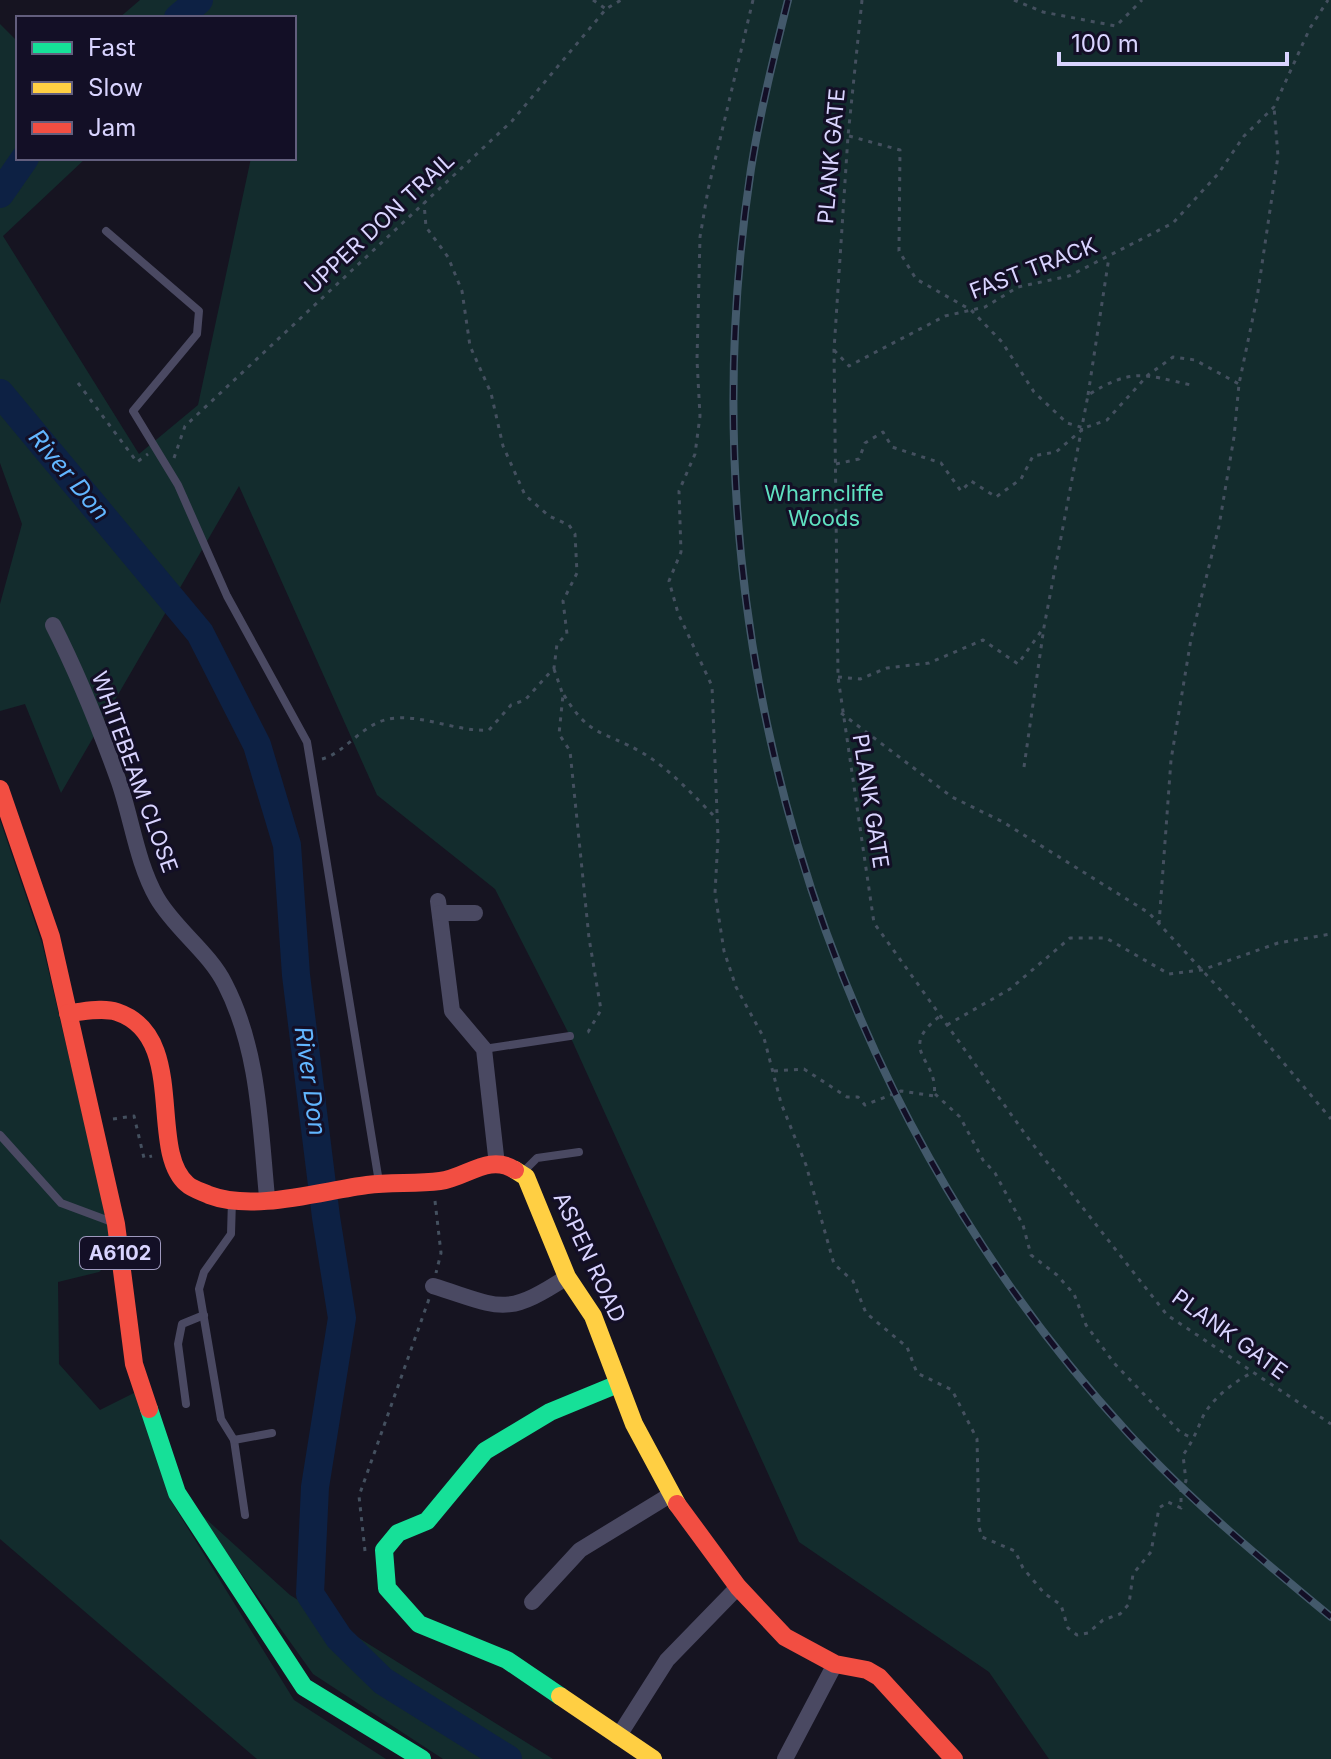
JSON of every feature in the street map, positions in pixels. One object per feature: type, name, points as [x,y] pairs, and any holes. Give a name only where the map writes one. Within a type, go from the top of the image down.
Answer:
[{"type":"street","name":"WHITEBEAM CLOSE","points":[[53,625],[74,666],[119,783],[157,898],[224,982],[243,1030],[256,1076],[276,1198]]},
{"type":"street","name":"A6102","points":[[0,789],[51,937],[116,1224],[134,1364],[177,1493],[304,1687],[422,1759]]},
{"type":"street","points":[[475,913],[439,907],[452,1011],[484,1049],[497,1165]]},
{"type":"street","points":[[68,1013],[115,1010],[139,1022],[152,1042],[164,1088],[172,1153],[186,1184],[212,1196],[276,1198],[374,1185],[444,1181],[483,1165],[507,1165],[520,1174]]},
{"type":"street","name":"ASPEN ROAD","points":[[520,1174],[534,1194],[567,1277],[593,1316],[634,1424],[670,1495],[738,1587],[785,1637],[835,1664],[867,1670],[879,1677],[954,1759]]},
{"type":"street","points":[[433,1286],[500,1307],[529,1302],[567,1277]]},
{"type":"street","points":[[618,1384],[550,1412],[485,1451],[427,1521],[398,1533],[384,1550],[387,1588],[419,1624],[507,1660],[653,1759]]},
{"type":"street","points":[[532,1602],[580,1550],[670,1495]]},
{"type":"street","points":[[618,1737],[667,1660],[738,1587]]},
{"type":"street","points":[[785,1759],[835,1664]]},
{"type":"street","points":[[804,1725],[821,1732]]},
{"type":"lane","points":[[106,231],[199,311],[197,334],[133,411],[178,485],[227,596],[307,742],[374,1185]]},
{"type":"lane","points":[[484,1049],[570,1036]]},
{"type":"lane","points":[[0,1135],[61,1203],[116,1224]]},
{"type":"lane","points":[[520,1174],[537,1158],[579,1152]]},
{"type":"lane","points":[[232,1199],[231,1234],[204,1272],[199,1289],[221,1419],[234,1440],[245,1515]]},
{"type":"lane","points":[[186,1404],[178,1344],[182,1324],[204,1315]]},
{"type":"lane","points":[[234,1440],[272,1433]]},
{"type":"path","points":[[593,0],[606,9]]},
{"type":"path","name":"UPPER DON TRAIL","points":[[169,473],[185,426],[512,121],[606,9],[621,0]]},
{"type":"path","points":[[753,0],[708,190],[700,237],[697,360],[700,416],[695,454],[678,495],[681,552],[669,581],[693,647],[711,679],[716,818],[715,893],[724,951],[736,987],[753,1014],[775,1071],[804,1069],[846,1096],[858,1097],[865,1105],[901,1091],[928,1098],[935,1094]]},
{"type":"path","name":"PLANK GATE","points":[[862,0],[848,136],[834,350],[838,677],[874,923],[1028,1138],[1167,1315],[1331,1424]]},
{"type":"path","points":[[1014,0],[1043,12],[1116,26],[1142,0]]},
{"type":"path","name":"FAST TRACK","points":[[834,350],[849,366],[945,316],[985,307],[1018,287],[1069,276],[1173,223],[1218,174],[1244,136],[1274,107],[1310,28],[1328,0]]},
{"type":"path","points":[[1159,924],[1171,760],[1191,639],[1219,526],[1234,437],[1239,384],[1257,298],[1278,156],[1274,107]]},
{"type":"path","points":[[848,136],[900,150],[899,251],[916,279],[971,310],[1002,342],[1034,392],[1067,423],[1084,428]]},
{"type":"path","points":[[424,203],[426,227],[448,257],[462,291],[470,346],[491,393],[503,446],[525,495],[549,516],[569,525],[575,534],[577,573],[563,601],[567,634],[557,644],[554,668],[563,695],[589,728],[604,738],[640,751],[716,818]]},
{"type":"path","points":[[1024,767],[1044,627],[1084,428],[1109,255]]},
{"type":"path","points":[[836,464],[859,459],[865,443],[883,432],[892,447],[941,463],[961,491],[971,481],[996,497],[1021,479],[1033,456],[1056,452],[1084,428],[1107,420],[1148,375],[1173,357],[1195,360],[1239,384]]},
{"type":"path","points":[[1088,395],[1112,380],[1139,373],[1191,385]]},
{"type":"path","points":[[78,383],[137,462],[155,449]]},
{"type":"path","points":[[838,677],[860,679],[887,668],[929,663],[983,640],[1018,664],[1044,627]]},
{"type":"path","points":[[310,761],[332,756],[361,729],[395,717],[489,730],[511,705],[525,700],[554,668]]},
{"type":"path","points":[[563,695],[559,734],[570,751],[589,938],[601,1010],[588,1032],[570,1036]]},
{"type":"path","points":[[841,713],[952,797],[1003,822],[1149,913],[1331,1119]]},
{"type":"path","points":[[947,1025],[1010,989],[1070,938],[1106,938],[1169,974],[1202,970],[1278,943],[1331,934]]},
{"type":"path","points":[[940,1016],[924,1029],[919,1041],[922,1058],[935,1082],[935,1094],[960,1117],[983,1160],[995,1173],[1023,1225],[1031,1255],[1057,1275],[1074,1294],[1086,1325],[1114,1363],[1181,1433],[1193,1438]]},
{"type":"path","points":[[772,1063],[781,1103],[806,1165],[837,1269],[853,1281],[866,1313],[907,1347],[917,1373],[952,1390],[977,1439],[979,1527],[982,1537],[1015,1551],[1023,1568],[1044,1593],[1061,1605],[1072,1632],[1083,1636],[1103,1620],[1120,1614],[1129,1604],[1133,1574],[1151,1552],[1159,1508],[1168,1502],[1181,1508],[1181,1491],[1186,1481],[1183,1455],[1201,1420],[1224,1390],[1253,1372]]},
{"type":"path","points":[[93,1122],[134,1116],[144,1158]]},
{"type":"path","points":[[366,1560],[359,1496],[433,1286],[441,1253],[433,1182]]},
{"type":"green space","name":"Wharncliffe Woods","points":[[140,0],[1331,0],[1331,1759],[1049,1759],[989,1672],[799,1542],[570,1036],[495,889],[377,795],[239,486],[61,793],[25,704],[0,711],[0,604],[22,524],[0,463],[0,24],[16,40],[16,160],[84,160],[3,236],[139,454],[198,405],[251,160],[296,160],[296,16],[121,16]]},
{"type":"green space","points":[[0,820],[42,943],[116,1256],[99,1272],[58,1282],[59,1364],[100,1410],[136,1392],[171,1501],[294,1700],[386,1759],[257,1759],[0,1539]]},
{"type":"green space","points":[[195,1509],[290,1595],[553,1759],[443,1759],[313,1674]]},
{"type":"waterway","name":"River Don","points":[[180,16],[199,0]]},
{"type":"waterway","name":"River Don","points":[[0,194],[24,160]]},
{"type":"waterway","name":"River Don","points":[[0,393],[200,633],[257,745],[287,845],[296,975],[326,1217],[342,1318],[315,1487],[310,1594],[339,1638],[383,1681],[508,1759]]},
{"type":"railway","points":[[788,0],[751,169],[735,340],[737,510],[758,679],[798,845],[855,1005],[929,1157],[1021,1301],[1153,1459],[1227,1529],[1331,1617]]},
{"type":"traffic: fast","points":[[560,1696],[507,1660],[419,1624],[387,1588],[384,1550],[398,1533],[427,1521],[485,1451],[550,1412],[618,1384]]},
{"type":"traffic: fast","points":[[149,1409],[177,1493],[304,1687],[422,1759]]},
{"type":"traffic: slow","points":[[515,1170],[526,1177],[567,1277],[593,1316],[634,1424],[677,1504]]},
{"type":"traffic: slow","points":[[560,1696],[653,1759]]},
{"type":"traffic: jam","points":[[0,789],[51,937],[116,1224],[134,1364],[149,1409]]},
{"type":"traffic: jam","points":[[68,1013],[117,1012],[139,1025],[153,1044],[160,1068],[169,1146],[175,1168],[189,1186],[209,1195],[227,1200],[267,1201],[367,1185],[440,1181],[487,1165],[505,1165],[515,1170]]},
{"type":"traffic: jam","points":[[677,1504],[738,1587],[785,1637],[835,1664],[867,1670],[879,1677],[954,1759]]}]
